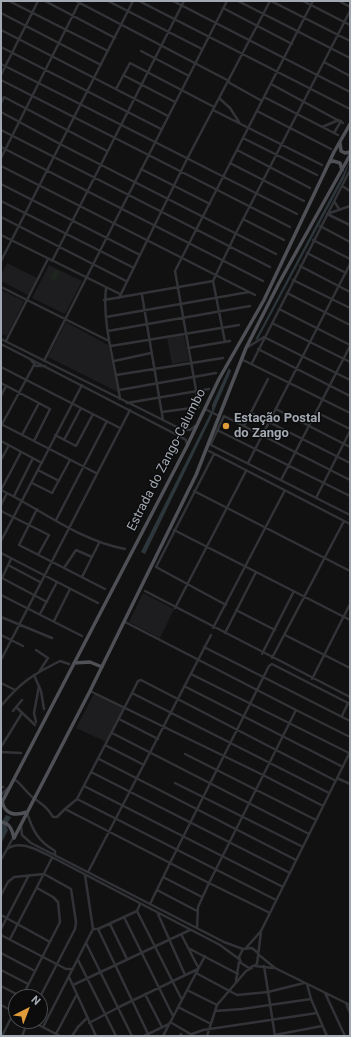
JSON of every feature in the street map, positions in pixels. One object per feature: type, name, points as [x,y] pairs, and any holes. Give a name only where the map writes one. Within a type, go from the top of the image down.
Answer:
[{"type":"main road","name":"Estrada do Zango-Calumbo","points":[[2,802],[187,446],[226,365],[266,296],[329,163],[350,124]]},
{"type":"main road","points":[[340,142],[341,151],[350,153]]},
{"type":"main road","name":"Estrada do Zango-Calumbo","points":[[34,799],[125,622],[136,596],[196,475],[241,358],[286,270],[342,171],[350,153]]},
{"type":"main road","points":[[329,163],[333,161],[340,163],[342,171]]},
{"type":"main road","points":[[74,664],[90,662],[102,667]]},
{"type":"main road","points":[[14,838],[34,799]]},
{"type":"main road","points":[[2,802],[5,810],[9,813],[19,814],[27,812]]},
{"type":"main road","points":[[1,822],[8,824],[14,838]]},
{"type":"main road","points":[[11,828],[18,830]]},
{"type":"street","points":[[9,1],[108,51]]},
{"type":"street","points":[[1,75],[38,1]]},
{"type":"street","points":[[45,1],[115,38]]},
{"type":"street","points":[[108,1],[202,49]]},
{"type":"street","points":[[1,261],[133,1]]},
{"type":"street","points":[[139,1],[350,109]]},
{"type":"street","points":[[172,1],[350,92]]},
{"type":"street","points":[[52,261],[184,1]]},
{"type":"street","points":[[44,361],[134,181],[227,1]]},
{"type":"street","points":[[238,1],[350,58]]},
{"type":"street","points":[[120,296],[126,281],[169,199],[213,108],[229,82],[270,1],[350,41]]},
{"type":"street","points":[[303,1],[350,25]]},
{"type":"street","points":[[162,412],[199,406],[175,272],[313,1]]},
{"type":"street","points":[[339,1],[350,7]]},
{"type":"street","points":[[1,158],[27,109],[79,2],[195,63],[262,101]]},
{"type":"street","points":[[223,8],[292,44]]},
{"type":"street","points":[[225,342],[213,281],[229,246],[350,11]]},
{"type":"street","points":[[1,13],[101,65]]},
{"type":"street","points":[[1,30],[168,116]]},
{"type":"street","points":[[1,47],[88,90],[161,129]]},
{"type":"street","points":[[141,50],[188,76]]},
{"type":"street","points":[[324,62],[350,76]]},
{"type":"street","points":[[116,89],[130,63],[182,89],[248,128],[322,165]]},
{"type":"street","points":[[1,64],[297,214]]},
{"type":"street","points":[[123,76],[175,102]]},
{"type":"street","points":[[1,80],[290,228]]},
{"type":"street","points":[[271,84],[341,122]]},
{"type":"street","points":[[1,103],[4,97],[108,151]]},
{"type":"street","points":[[264,97],[338,135]]},
{"type":"street","points":[[219,98],[230,108],[240,123]]},
{"type":"street","points":[[257,110],[331,149]]},
{"type":"street","points":[[1,112],[19,123],[276,254]]},
{"type":"street","points":[[321,127],[341,122]]},
{"type":"street","points":[[334,133],[341,122]]},
{"type":"street","points":[[1,130],[270,267]]},
{"type":"street","points":[[243,138],[317,175]]},
{"type":"street","points":[[1,147],[263,281]]},
{"type":"street","points":[[237,150],[310,188]]},
{"type":"street","points":[[230,164],[304,201]]},
{"type":"street","points":[[1,166],[255,295]]},
{"type":"street","points":[[141,169],[210,204]]},
{"type":"street","points":[[252,363],[264,336],[350,170]]},
{"type":"street","points":[[1,184],[140,255]]},
{"type":"street","points":[[342,186],[350,190]]},
{"type":"street","points":[[1,201],[134,268]]},
{"type":"street","points":[[334,201],[339,209]]},
{"type":"street","points":[[327,214],[349,206]]},
{"type":"street","points":[[327,214],[350,225]]},
{"type":"street","points":[[1,217],[126,281]]},
{"type":"street","points":[[243,219],[284,240]]},
{"type":"street","points":[[320,226],[350,242]]},
{"type":"street","points":[[1,235],[120,296]]},
{"type":"street","points":[[313,240],[350,259]]},
{"type":"street","points":[[1,252],[5,254]]},
{"type":"street","points":[[307,253],[346,273]]},
{"type":"street","points":[[6,342],[48,259]]},
{"type":"street","points":[[248,464],[350,264]]},
{"type":"street","points":[[300,266],[350,292]]},
{"type":"street","points":[[293,280],[350,308]]},
{"type":"street","points":[[104,300],[120,296],[142,295],[178,289],[213,281]]},
{"type":"street","points":[[1,287],[109,341]]},
{"type":"street","points":[[106,288],[104,300],[106,317],[120,400]]},
{"type":"street","points":[[106,317],[249,292]]},
{"type":"street","points":[[287,293],[350,325]]},
{"type":"street","points":[[142,295],[163,421]]},
{"type":"street","points":[[108,331],[250,306]]},
{"type":"street","points":[[279,308],[350,345],[281,480]]},
{"type":"street","points":[[272,323],[350,362]]},
{"type":"street","points":[[111,346],[239,325]]},
{"type":"street","points":[[246,348],[264,336]]},
{"type":"street","points":[[264,336],[350,380]]},
{"type":"street","points":[[1,339],[163,421],[188,431],[193,428],[199,420]]},
{"type":"street","points":[[188,348],[230,341]]},
{"type":"street","points":[[1,344],[184,438],[188,443],[187,446]]},
{"type":"street","points":[[258,349],[350,396]]},
{"type":"street","points":[[114,361],[151,353]]},
{"type":"street","points":[[30,358],[34,365],[38,367],[45,366]]},
{"type":"street","points":[[116,375],[223,358]]},
{"type":"street","points":[[241,358],[350,413]]},
{"type":"street","points":[[34,365],[1,425],[96,474]]},
{"type":"street","points":[[1,366],[120,428]]},
{"type":"street","points":[[119,390],[216,374]]},
{"type":"street","points":[[244,426],[268,379]]},
{"type":"street","points":[[1,383],[50,409],[34,441]]},
{"type":"street","points":[[1,396],[6,386]]},
{"type":"street","points":[[1,541],[23,501],[55,435],[82,386]]},
{"type":"street","points":[[127,403],[209,389]]},
{"type":"street","points":[[22,435],[39,403]]},
{"type":"street","points":[[64,440],[81,408]]},
{"type":"street","points":[[205,409],[219,416]]},
{"type":"street","points":[[276,409],[350,447]]},
{"type":"street","points":[[1,660],[33,595],[130,410]]},
{"type":"street","points":[[316,412],[350,430],[316,498]]},
{"type":"street","points":[[251,413],[350,464]]},
{"type":"street","points":[[55,435],[76,446],[93,414]]},
{"type":"street","points":[[350,480],[224,416],[209,444],[350,515]]},
{"type":"street","points":[[56,520],[106,421]]},
{"type":"street","points":[[217,430],[256,448],[350,496]]},
{"type":"street","points":[[1,441],[42,463]]},
{"type":"street","points":[[1,460],[9,445]]},
{"type":"street","points":[[209,451],[350,524]]},
{"type":"street","points":[[21,452],[1,490],[23,501],[68,528],[99,543],[125,549]]},
{"type":"street","points":[[214,454],[194,490],[156,567],[226,605]]},
{"type":"street","points":[[14,496],[33,458]]},
{"type":"street","points":[[32,483],[52,493],[70,460]]},
{"type":"street","points":[[38,470],[59,481]]},
{"type":"street","points":[[175,608],[246,470]]},
{"type":"street","points":[[194,490],[350,571]]},
{"type":"street","points":[[214,628],[285,490]]},
{"type":"street","points":[[1,505],[7,493]]},
{"type":"street","points":[[36,509],[19,545],[105,588]]},
{"type":"street","points":[[1,511],[49,535],[38,555]]},
{"type":"street","points":[[272,658],[344,520]]},
{"type":"street","points":[[174,530],[350,620]]},
{"type":"street","points":[[82,577],[99,543]]},
{"type":"street","points":[[64,568],[76,550],[92,557]]},
{"type":"street","points":[[1,554],[98,603]]},
{"type":"street","points":[[11,559],[2,578],[47,602]]},
{"type":"street","points":[[8,565],[40,582]]},
{"type":"street","points":[[225,633],[256,572]]},
{"type":"street","points":[[40,614],[57,582]]},
{"type":"street","points":[[54,621],[70,589]]},
{"type":"street","points":[[145,591],[262,654],[350,697]]},
{"type":"street","points":[[262,654],[294,591]]},
{"type":"street","points":[[1,595],[82,636]]},
{"type":"street","points":[[312,679],[350,604]]},
{"type":"street","points":[[236,610],[275,630]]},
{"type":"street","points":[[1,617],[18,626],[43,633],[52,638]]},
{"type":"street","points":[[125,622],[350,737]]},
{"type":"street","points":[[1,635],[23,646]]},
{"type":"street","points":[[88,872],[211,635]]},
{"type":"street","points":[[285,635],[350,668]]},
{"type":"street","points":[[204,647],[350,720]]},
{"type":"street","points":[[36,650],[48,658],[39,672]]},
{"type":"street","points":[[1,706],[15,690],[34,675],[60,661],[68,664]]},
{"type":"street","points":[[150,904],[236,730],[272,664],[349,704],[342,716]]},
{"type":"street","points":[[191,674],[350,752],[261,931],[240,954],[236,983]]},
{"type":"street","points":[[34,675],[39,686],[44,709]]},
{"type":"street","points":[[14,779],[25,787],[34,799],[46,806],[55,818],[77,799],[132,693],[138,682],[141,680],[236,730],[336,779],[350,784]]},
{"type":"street","points":[[1,683],[15,690]]},
{"type":"street","points":[[16,707],[36,724],[34,713],[39,686]]},
{"type":"street","points":[[184,686],[343,767]]},
{"type":"street","points":[[90,691],[164,726],[323,806]]},
{"type":"street","points":[[132,693],[329,793]]},
{"type":"street","points":[[13,711],[22,700]]},
{"type":"street","points":[[197,928],[197,911],[202,897],[296,710]]},
{"type":"street","points":[[1,747],[22,713]]},
{"type":"street","points":[[119,719],[158,739]]},
{"type":"street","points":[[112,732],[309,834]]},
{"type":"street","points":[[105,745],[144,765]]},
{"type":"street","points":[[1,752],[21,753]]},
{"type":"street","points":[[185,754],[316,820]]},
{"type":"street","points":[[99,759],[296,860]]},
{"type":"street","points":[[91,772],[290,874]]},
{"type":"street","points":[[175,783],[303,847]]},
{"type":"street","points":[[1,795],[11,784]]},
{"type":"street","points":[[84,786],[283,887]]},
{"type":"street","points":[[77,799],[276,900]]},
{"type":"street","points":[[65,809],[270,914]]},
{"type":"street","points":[[27,812],[36,834],[44,844],[55,851],[55,855]]},
{"type":"street","points":[[21,823],[21,832],[26,840],[232,946],[244,949],[252,948],[275,968],[350,1005]]},
{"type":"street","points":[[1,860],[14,838]]},
{"type":"street","points":[[7,849],[14,845],[25,846],[85,874],[227,949],[246,967],[264,966],[275,968]]},
{"type":"street","points":[[10,939],[52,858]]},
{"type":"street","points":[[1,895],[10,879],[44,874],[69,887],[73,893],[76,925],[44,989]]},
{"type":"street","points":[[48,1017],[93,929],[85,874]]},
{"type":"street","points":[[1,929],[29,875]]},
{"type":"street","points":[[163,877],[202,897]]},
{"type":"street","points":[[26,989],[60,922],[58,902],[54,897],[37,888]]},
{"type":"street","points":[[157,890],[197,911]]},
{"type":"street","points":[[93,929],[98,929],[124,917],[137,910],[140,904]]},
{"type":"street","points":[[137,910],[182,1000]]},
{"type":"street","points":[[158,913],[186,975]]},
{"type":"street","points":[[1,915],[50,942]]},
{"type":"street","points":[[124,917],[173,1016]]},
{"type":"street","points":[[110,923],[127,959]]},
{"type":"street","points":[[98,929],[148,1035]]},
{"type":"street","points":[[73,985],[190,930]]},
{"type":"street","points":[[207,1036],[217,1005],[229,990],[258,961],[261,931]]},
{"type":"street","points":[[181,934],[190,949],[198,968]]},
{"type":"street","points":[[1,935],[66,969],[73,968]]},
{"type":"street","points":[[86,942],[132,1036]]},
{"type":"street","points":[[190,949],[238,974]]},
{"type":"street","points":[[1,954],[35,971]]},
{"type":"street","points":[[163,1036],[205,956]]},
{"type":"street","points":[[78,959],[116,1036]]},
{"type":"street","points":[[264,966],[275,1035],[322,1026]]},
{"type":"street","points":[[90,1023],[118,1007],[198,968]]},
{"type":"street","points":[[66,969],[96,1036]]},
{"type":"street","points":[[1,970],[28,984]]},
{"type":"street","points":[[196,973],[237,995],[268,992],[305,983]]},
{"type":"street","points":[[305,983],[316,1013],[327,1036]]},
{"type":"street","points":[[187,990],[217,1005]]},
{"type":"street","points":[[325,993],[345,1036]]},
{"type":"street","points":[[56,1034],[77,994]]},
{"type":"street","points":[[145,994],[162,1027]]},
{"type":"street","points":[[215,1011],[270,1006],[311,1000]]},
{"type":"street","points":[[345,1003],[350,1013]]},
{"type":"street","points":[[178,1007],[211,1024]]},
{"type":"street","points":[[170,1023],[193,1035],[209,1029],[316,1013]]},
{"type":"street","points":[[72,1036],[78,1026],[87,1018]]},
{"type":"street","points":[[144,1036],[170,1023]]},
{"type":"street","points":[[1,1025],[6,1028]]},
{"type":"street","points":[[2,1036],[8,1025]]},
{"type":"street","points":[[47,1029],[60,1036]]},
{"type":"shaded area","points":[[350,161],[344,178],[258,339],[255,340]]},
{"type":"shaded area","points":[[7,263],[37,278],[28,295],[1,281],[1,275]]},
{"type":"shaded area","points":[[49,265],[82,281],[65,314],[32,298]]},
{"type":"shaded area","points":[[55,269],[60,271],[55,281],[50,278]]},
{"type":"shaded area","points":[[1,290],[24,301],[7,336],[1,334]]},
{"type":"shaded area","points":[[66,322],[108,345],[118,392],[48,357]]},
{"type":"shaded area","points":[[184,335],[189,361],[172,364],[167,338]]},
{"type":"shaded area","points":[[229,368],[231,371],[210,420],[145,554],[141,552],[212,410],[212,405]]},
{"type":"shaded area","points":[[143,593],[174,609],[160,638],[129,622]]},
{"type":"shaded area","points":[[94,694],[124,707],[106,742],[76,728]]},
{"type":"shaded area","points":[[6,815],[11,817],[6,826],[8,830],[1,844],[1,823]]},
{"type":"place","name":"Estação Postal do Zango","points":[[226,426]]}]
